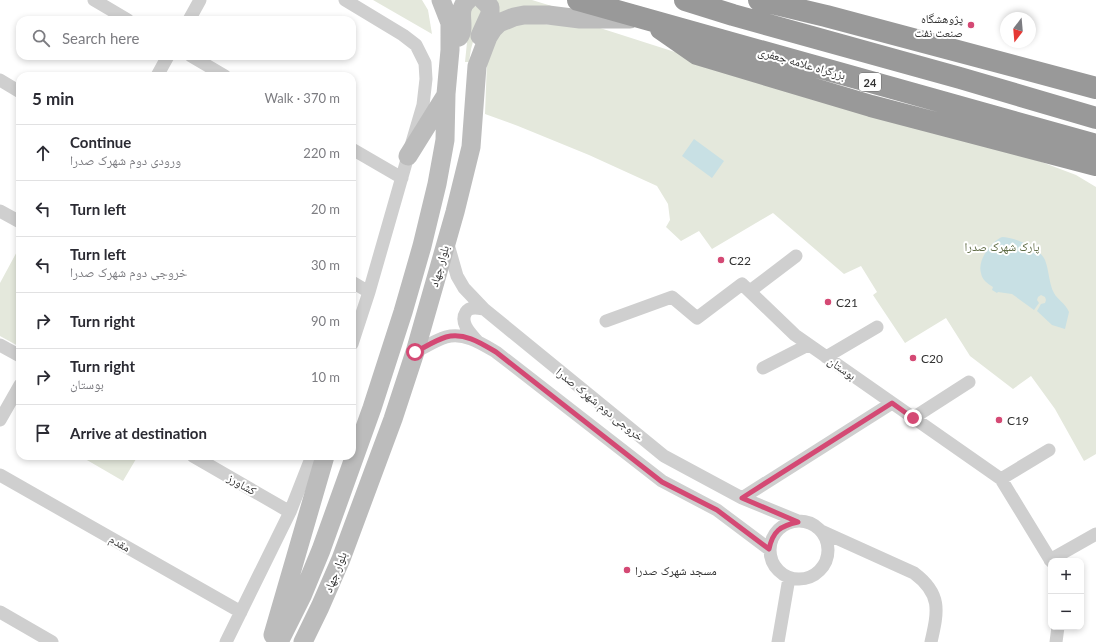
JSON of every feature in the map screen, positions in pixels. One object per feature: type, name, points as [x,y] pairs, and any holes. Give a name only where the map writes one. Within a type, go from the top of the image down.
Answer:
[{"type":"highway","name":"بزرگراه علامه جعفری","points":[[578,0],[1096,145]]},
{"type":"highway","name":"24","points":[[685,0],[1096,118]]},
{"type":"highway","points":[[759,0],[826,16],[1096,88]]},
{"type":"highway","points":[[645,18],[697,54],[871,106],[1096,165]]},
{"type":"highway","points":[[1041,151],[1063,163],[1078,167],[1096,178]]},
{"type":"street","points":[[94,0],[121,16]]},
{"type":"street","points":[[191,16],[200,0]]},
{"type":"street","points":[[345,0],[404,35],[416,45],[426,63],[423,105],[356,332]]},
{"type":"street","name":"بلوار جهاد","points":[[356,453],[403,312],[422,246],[437,184],[445,140],[446,94],[450,50],[450,23],[441,0]]},
{"type":"street","points":[[450,50],[462,33],[461,14],[462,9],[468,0]]},
{"type":"street","points":[[477,66],[475,49],[490,14],[490,7],[483,0]]},
{"type":"street","name":"بلوار جهاد","points":[[303,642],[341,559],[393,419],[415,352],[446,239],[455,212],[471,147],[477,66],[488,37],[493,29],[499,24],[514,17],[536,14],[580,19],[645,18]]},
{"type":"street","points":[[159,72],[166,60]]},
{"type":"street","points":[[198,60],[218,72]]},
{"type":"street","points":[[0,80],[16,90]]},
{"type":"street","points":[[408,156],[446,94]]},
{"type":"street","points":[[356,151],[402,178]]},
{"type":"street","points":[[0,211],[16,220]]},
{"type":"street","name":"خروجی دوم شهرک صدرا","points":[[446,239],[457,276],[464,288],[484,309],[664,456],[742,498],[798,522]]},
{"type":"street","points":[[606,321],[672,297],[697,318],[742,284],[750,291],[796,256]]},
{"type":"street","points":[[356,284],[369,292]]},
{"type":"street","name":"بوستان","points":[[750,291],[794,335],[1001,479],[1049,558]]},
{"type":"street","points":[[478,342],[470,333],[464,321],[464,317],[471,308],[484,309]]},
{"type":"street","points":[[826,357],[877,327]]},
{"type":"street","points":[[415,352],[446,337],[458,336],[468,337],[496,352],[662,482],[717,510],[769,549]]},
{"type":"street","points":[[0,344],[16,354]]},
{"type":"street","points":[[763,368],[808,345]]},
{"type":"street","points":[[913,418],[968,382]]},
{"type":"street","points":[[0,420],[16,392]]},
{"type":"street","points":[[742,498],[892,403]]},
{"type":"street","points":[[1001,479],[1049,450]]},
{"type":"street","name":"کشاورز","points":[[200,460],[290,512]]},
{"type":"street","points":[[226,642],[290,512],[310,460]]},
{"type":"street","points":[[271,642],[324,460]]},
{"type":"street","name":"بلوار جهاد","points":[[279,642],[302,596],[321,550],[353,460]]},
{"type":"street","name":"مقدم","points":[[0,475],[240,612]]},
{"type":"street","points":[[798,522],[814,525],[820,531],[828,546],[828,555],[823,566],[814,575],[797,579],[789,578],[781,574],[775,568],[769,549],[777,530],[785,524],[798,522]]},
{"type":"street","points":[[820,531],[914,573],[925,582],[933,593],[936,606],[936,620],[931,642]]},
{"type":"street","points":[[1056,558],[1096,534]]},
{"type":"street","points":[[778,642],[789,578]]},
{"type":"street","points":[[0,614],[52,642]]},
{"type":"street","points":[[1056,642],[1058,630]]},
{"type":"green space","points":[[373,0],[422,0],[428,10],[432,34]]},
{"type":"green space","points":[[493,0],[532,0],[555,7],[497,17]]},
{"type":"green space","points":[[471,3],[483,6],[471,49],[469,62],[465,62]]},
{"type":"green space","name":"پارک شهرک صدرا","points":[[515,22],[600,28],[703,61],[1039,161],[1076,175],[1096,187],[1096,454],[1084,461],[1055,409],[1031,376],[1013,389],[970,356],[946,318],[905,343],[873,295],[877,292],[861,266],[844,274],[773,213],[712,249],[699,231],[681,241],[666,227],[670,220],[668,204],[657,186],[589,155],[485,114],[487,61],[496,36]]},
{"type":"green space","points":[[16,253],[16,345],[0,336],[0,283]]},
{"type":"green space","points":[[87,460],[135,460],[123,481]]},
{"type":"water","points":[[694,139],[724,161],[712,178],[682,156]]},
{"type":"water","points":[[1002,237],[1020,241],[1032,247],[1038,251],[1045,260],[1054,293],[1069,312],[1065,329],[1052,325],[1037,311],[1041,304],[1045,303],[1045,297],[1041,295],[1038,297],[1037,300],[1039,303],[1034,310],[1012,294],[997,293],[992,290],[993,287],[984,280],[980,268],[983,257],[989,247]]},
{"type":"place","name":"پژوهشگاه صنعت نفت","points":[[971,25]]},
{"type":"place","name":"C22","points":[[721,260]]},
{"type":"place","name":"C21","points":[[828,302]]},
{"type":"place","name":"C20","points":[[913,358]]},
{"type":"place","name":"C19","points":[[999,420]]},
{"type":"place","name":"مسجد شهرک صدرا","points":[[627,570]]},
{"type":"route","points":[[415,352],[446,337],[468,337],[484,345],[496,352],[662,482],[717,510],[769,549],[777,530],[785,524],[798,522],[742,498],[892,403],[913,418]]}]
